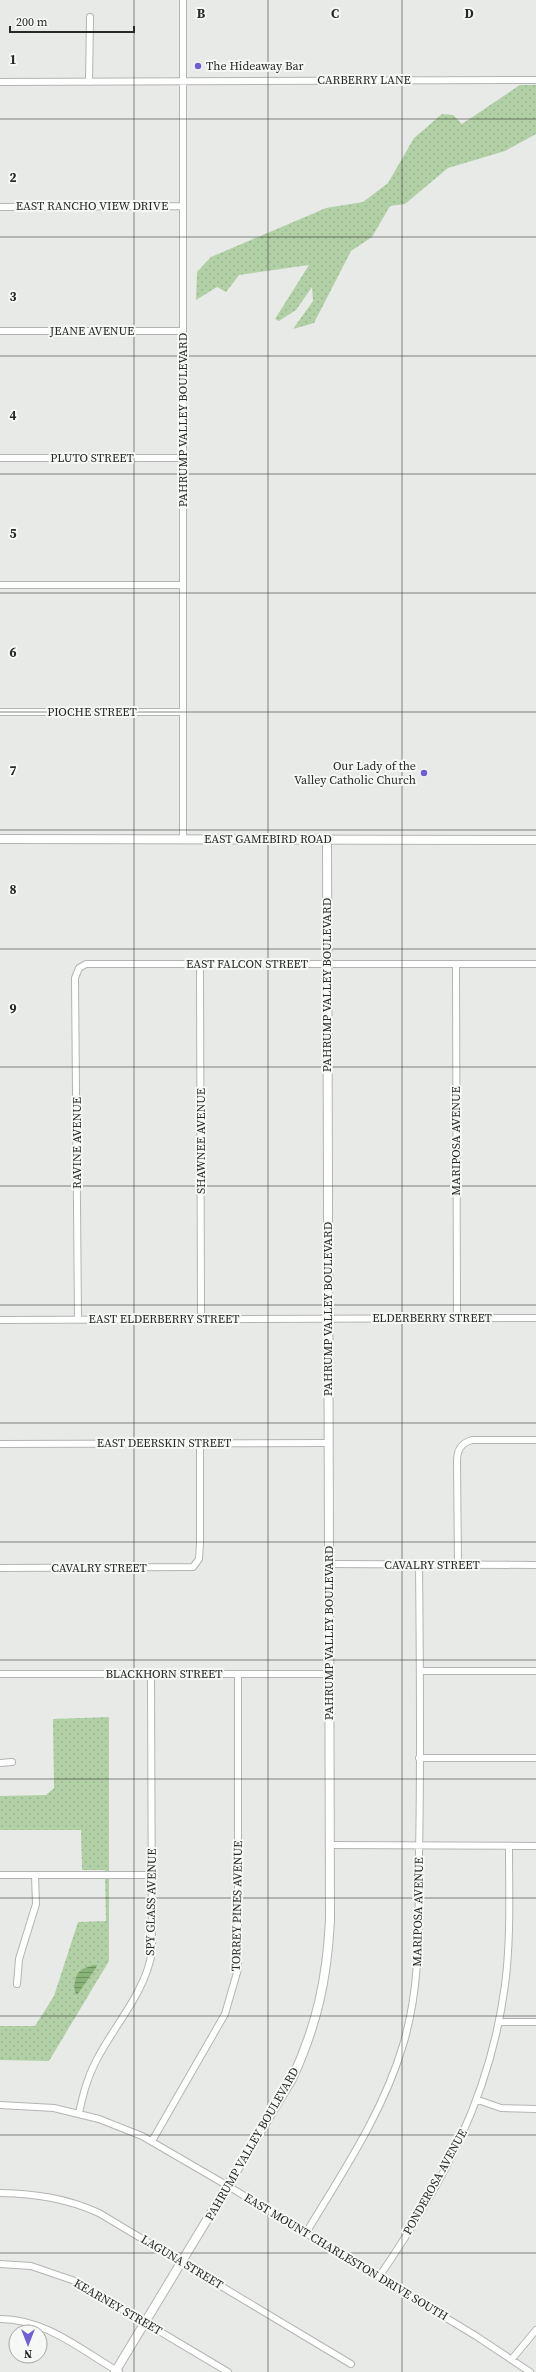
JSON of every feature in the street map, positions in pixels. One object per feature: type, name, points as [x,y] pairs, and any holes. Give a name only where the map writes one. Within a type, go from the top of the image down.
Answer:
[{"type":"main road","name":"EAST GAMEBIRD ROAD","points":[[0,839],[536,840]]},
{"type":"main road","name":"PAHRUMP VALLEY BOULEVARD","points":[[117,2372],[292,2079],[305,2052],[318,2010],[328,1955],[329,1674],[327,839]]},
{"type":"street","name":"PAHRUMP VALLEY BOULEVARD","points":[[183,0],[183,840]]},
{"type":"street","points":[[89,82],[90,17]]},
{"type":"street","name":"CARBERRY LANE","points":[[0,82],[536,80]]},
{"type":"street","name":"EAST RANCHO VIEW DRIVE","points":[[0,207],[183,206]]},
{"type":"street","name":"JEANE AVENUE","points":[[0,331],[183,331]]},
{"type":"street","name":"PLUTO STREET","points":[[0,458],[183,458]]},
{"type":"street","points":[[0,585],[183,585]]},
{"type":"street","name":"PIOCHE STREET","points":[[0,712],[183,712]]},
{"type":"street","name":"EAST FALCON STREET","points":[[79,968],[86,964],[536,964]]},
{"type":"street","name":"SHAWNEE AVENUE","points":[[200,964],[201,1318]]},
{"type":"street","name":"MARIPOSA AVENUE","points":[[456,964],[457,1318]]},
{"type":"street","name":"RAVINE AVENUE","points":[[78,1319],[75,978],[79,968]]},
{"type":"street","name":"EAST ELDERBERRY STREET","points":[[0,1320],[328,1318]]},
{"type":"street","name":"ELDERBERRY STREET","points":[[328,1318],[536,1318]]},
{"type":"street","points":[[458,1565],[457,1461],[459,1448],[462,1444],[472,1440],[536,1440]]},
{"type":"street","name":"CAVALRY STREET","points":[[0,1568],[190,1568],[196,1565],[199,1559],[200,1544],[200,1443]]},
{"type":"street","name":"EAST DEERSKIN STREET","points":[[0,1444],[328,1443]]},
{"type":"street","name":"CAVALRY STREET","points":[[328,1564],[536,1565]]},
{"type":"street","name":"MARIPOSA AVENUE","points":[[306,2233],[368,2129],[393,2075],[403,2044],[417,1981],[420,1845],[419,1564]]},
{"type":"street","points":[[420,1670],[536,1671]]},
{"type":"street","name":"BLACKHORN STREET","points":[[0,1674],[329,1674]]},
{"type":"street","name":"SPY GLASS AVENUE","points":[[79,2113],[90,2074],[142,1985],[150,1966],[152,1875],[151,1674]]},
{"type":"street","name":"TORREY PINES AVENUE","points":[[152,2141],[225,2014],[238,1969],[238,1674]]},
{"type":"street","points":[[420,1758],[536,1758]]},
{"type":"street","points":[[0,1763],[12,1762]]},
{"type":"street","points":[[329,1845],[536,1846]]},
{"type":"street","name":"PONDEROSA AVENUE","points":[[379,2277],[441,2176],[463,2137],[478,2100],[499,2022],[508,1960],[509,1846]]},
{"type":"street","points":[[0,1875],[152,1875]]},
{"type":"street","points":[[17,1984],[18,1963],[36,1904],[35,1875]]},
{"type":"street","points":[[499,2022],[536,2022]]},
{"type":"street","points":[[478,2100],[513,2109],[536,2109]]},
{"type":"street","name":"EAST MOUNT CHARLESTON DRIVE SOUTH","points":[[0,2105],[54,2108],[79,2113],[116,2125],[152,2141],[379,2277],[512,2359],[530,2372]]},
{"type":"street","name":"LAGUNA STREET","points":[[0,2193],[48,2196],[84,2206],[182,2262],[351,2364]]},
{"type":"street","name":"KEARNEY STREET","points":[[0,2264],[31,2266],[60,2274],[87,2287],[228,2372]]},
{"type":"street","points":[[0,2319],[21,2321],[43,2327],[117,2372]]},
{"type":"street","points":[[512,2359],[536,2330]]},
{"type":"shaded area","points":[[520,85],[536,85],[536,134],[505,151],[448,168],[405,204],[390,206],[372,237],[351,251],[314,323],[293,329],[313,301],[312,287],[296,310],[279,321],[275,319],[309,265],[239,275],[226,292],[217,287],[196,300],[197,272],[211,257],[326,208],[363,202],[388,183],[414,138],[442,114],[453,115],[462,124]]},
{"type":"shaded area","points":[[109,1717],[109,1961],[49,2061],[0,2060],[0,2026],[35,2026],[54,1996],[78,1922],[106,1921],[105,1870],[82,1870],[81,1830],[0,1830],[0,1796],[46,1795],[54,1788],[53,1719]]},
{"type":"shaded area","points":[[97,1965],[96,1968],[77,1995],[75,1993],[74,1986],[78,1973],[84,1968]]},
{"type":"place","name":"The Hideaway Bar","points":[[198,66]]},
{"type":"place","name":"Our Lady of the Valley Catholic Church","points":[[424,773]]}]
